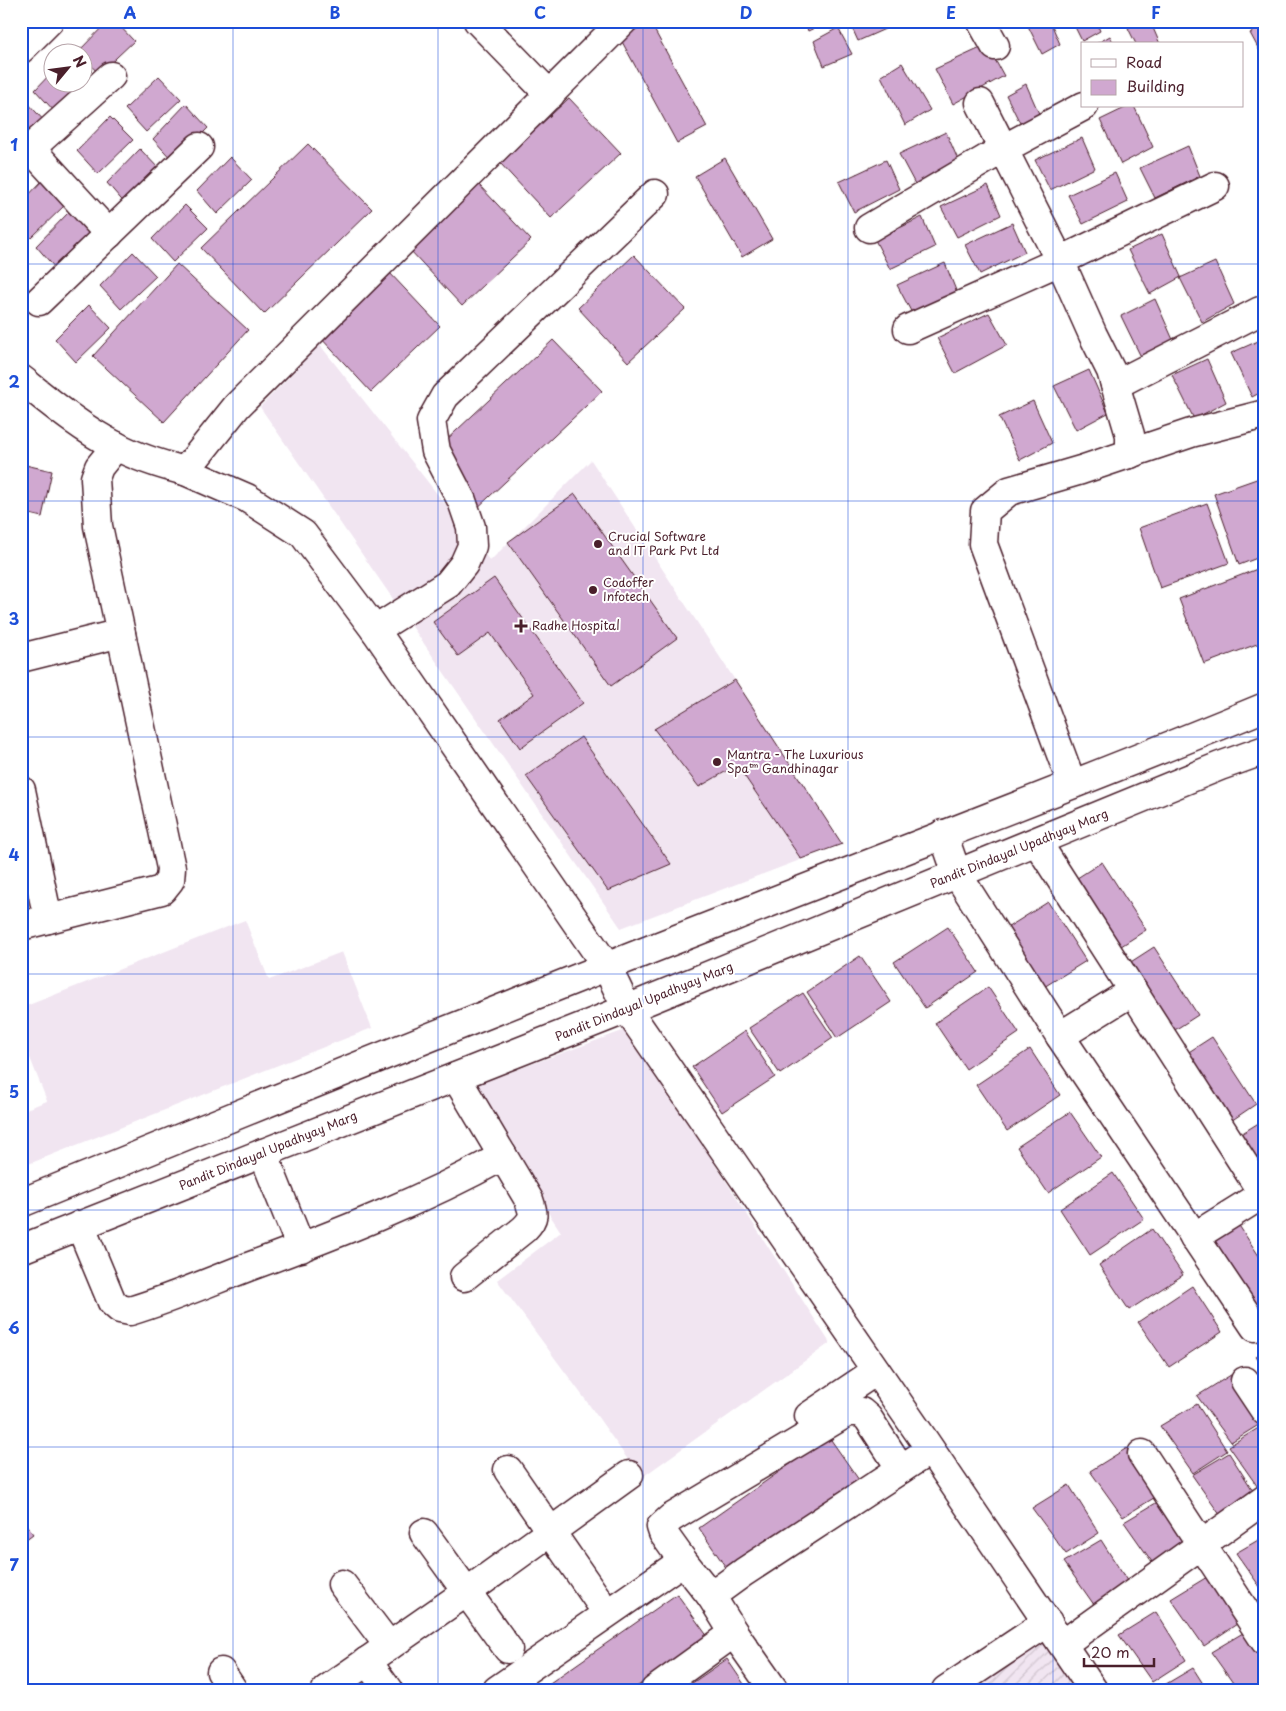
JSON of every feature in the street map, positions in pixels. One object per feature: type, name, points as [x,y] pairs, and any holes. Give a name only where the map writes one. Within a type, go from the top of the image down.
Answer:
[{"type":"street","points":[[21,49],[49,21]]},
{"type":"street","points":[[478,21],[550,95]]},
{"type":"street","points":[[185,471],[237,406],[623,21]]},
{"type":"street","points":[[981,21],[995,46]]},
{"type":"street","points":[[109,234],[26,153],[111,76]]},
{"type":"street","points":[[980,103],[1060,261],[1111,371],[1130,435],[1130,454]]},
{"type":"street","points":[[869,228],[1003,149],[1081,108]]},
{"type":"street","points":[[39,300],[199,147]]},
{"type":"street","points":[[908,329],[1060,261],[1215,186]]},
{"type":"street","points":[[374,630],[448,584],[464,564],[472,546],[472,527],[462,501],[436,451],[431,421],[445,396],[655,194]]},
{"type":"street","points":[[1115,385],[1260,311]]},
{"type":"street","points":[[21,378],[49,401],[116,446],[158,464],[185,471],[247,498],[303,534],[374,630],[606,966],[627,1010],[1055,1633],[1084,1687]]},
{"type":"street","points":[[1072,784],[983,544],[985,511],[1009,491],[1081,470],[1191,433],[1265,414]]},
{"type":"street","points":[[21,926],[162,890],[170,880],[171,868],[98,526],[95,478],[99,467],[116,446]]},
{"type":"street","points":[[21,658],[120,633]]},
{"type":"street","points":[[21,1203],[606,966],[1156,752],[1265,707]]},
{"type":"street","name":"Pandit Dindayal Upadhyay Marg","points":[[21,1248],[627,1010],[1220,766],[1265,750]]},
{"type":"street","points":[[21,790],[48,919]]},
{"type":"street","points":[[943,834],[956,874],[1060,1036],[1255,1327]]},
{"type":"street","points":[[1037,842],[1264,1196],[1194,1237]]},
{"type":"street","points":[[1060,1036],[1133,991]]},
{"type":"street","points":[[456,1077],[529,1200],[533,1213],[531,1221],[464,1277]]},
{"type":"street","points":[[263,1153],[301,1248]]},
{"type":"street","points":[[80,1225],[112,1302],[120,1309],[130,1310],[301,1248],[459,1181],[503,1156]]},
{"type":"street","points":[[697,1492],[876,1370]]},
{"type":"street","points":[[1245,1380],[1265,1411]]},
{"type":"street","points":[[774,1690],[711,1596],[683,1561],[663,1533],[661,1527],[671,1518],[848,1412],[861,1412],[868,1418],[901,1469]]},
{"type":"street","points":[[711,1596],[930,1450]]},
{"type":"street","points":[[1142,1454],[1265,1641]]},
{"type":"street","points":[[508,1470],[598,1600]]},
{"type":"street","points":[[326,1690],[466,1593],[629,1475]]},
{"type":"street","points":[[946,1690],[1055,1633],[1202,1544],[1265,1499]]},
{"type":"street","points":[[424,1533],[508,1649]]},
{"type":"street","points":[[497,1690],[530,1680],[683,1561]]},
{"type":"street","points":[[342,1584],[378,1654],[388,1690]]},
{"type":"street","points":[[655,1690],[734,1633]]},
{"type":"shaded area","points":[[320,345],[490,561],[591,460],[842,844],[621,928],[260,407]]},
{"type":"shaded area","points":[[245,920],[269,980],[342,952],[372,1028],[21,1167],[21,1111],[47,1101],[21,1035],[21,1008]]},
{"type":"shaded area","points":[[628,1029],[830,1343],[641,1478],[497,1280],[561,1232],[466,1088]]},
{"type":"shaded area","points":[[1044,1642],[1076,1690],[969,1690]]},
{"type":"building","points":[[108,21],[115,21],[134,41],[99,74],[92,67],[92,42],[88,42]]},
{"type":"building","points":[[804,21],[829,21],[808,31]]},
{"type":"building","points":[[849,21],[880,21],[885,29],[858,41]]},
{"type":"building","points":[[1050,21],[1060,44],[1042,54],[1026,22]]},
{"type":"building","points":[[1072,21],[1096,21],[1100,31],[1082,41]]},
{"type":"building","points":[[1140,21],[1150,21],[1159,42],[1135,42],[1128,28]]},
{"type":"building","points":[[650,22],[707,127],[677,143],[620,38]]},
{"type":"building","points":[[1265,25],[1265,61],[1250,33]]},
{"type":"building","points":[[838,28],[852,54],[824,66],[814,41]]},
{"type":"building","points":[[1110,36],[1113,42],[1100,42]]},
{"type":"building","points":[[987,45],[1004,76],[953,104],[935,69]]},
{"type":"building","points":[[902,63],[930,110],[905,125],[881,76]]},
{"type":"building","points":[[159,76],[181,99],[146,132],[125,109]]},
{"type":"building","points":[[42,83],[42,92],[78,92],[56,113],[35,90]]},
{"type":"building","points":[[1026,84],[1040,116],[1022,127],[1006,95]]},
{"type":"building","points":[[569,98],[621,153],[551,218],[500,163]]},
{"type":"building","points":[[25,100],[47,124],[21,149],[21,104]]},
{"type":"building","points":[[186,104],[208,128],[174,162],[153,139]]},
{"type":"building","points":[[1125,108],[1135,108],[1153,147],[1121,164],[1100,120]]},
{"type":"building","points":[[110,117],[133,140],[98,174],[77,151]]},
{"type":"building","points":[[946,132],[959,162],[915,184],[899,154]]},
{"type":"building","points":[[1082,138],[1095,168],[1050,190],[1035,160]]},
{"type":"building","points":[[308,144],[372,209],[264,314],[201,248]]},
{"type":"building","points":[[1188,146],[1200,176],[1155,198],[1140,168]]},
{"type":"building","points":[[140,149],[162,172],[127,206],[107,183]]},
{"type":"building","points":[[230,157],[252,180],[217,214],[197,191]]},
{"type":"building","points":[[725,158],[772,239],[742,257],[695,176]]},
{"type":"building","points":[[886,160],[899,189],[854,212],[839,182]]},
{"type":"building","points":[[1115,173],[1128,202],[1083,224],[1068,195]]},
{"type":"building","points":[[43,180],[66,204],[31,238],[21,227],[21,203]]},
{"type":"building","points":[[479,185],[531,240],[462,306],[410,250]]},
{"type":"building","points":[[988,185],[1001,215],[957,237],[941,207]]},
{"type":"building","points":[[185,205],[208,228],[173,262],[152,239]]},
{"type":"building","points":[[69,212],[91,236],[56,269],[36,246]]},
{"type":"building","points":[[922,217],[935,247],[890,269],[875,240]]},
{"type":"building","points":[[1012,223],[1025,252],[980,274],[965,245]]},
{"type":"building","points":[[1162,234],[1181,277],[1150,294],[1128,250]]},
{"type":"building","points":[[133,252],[156,276],[121,309],[100,286]]},
{"type":"building","points":[[634,255],[685,309],[628,362],[578,308]]},
{"type":"building","points":[[1215,262],[1234,304],[1202,322],[1180,278]]},
{"type":"building","points":[[945,263],[957,293],[913,315],[897,285]]},
{"type":"building","points":[[177,264],[248,330],[164,422],[93,356]]},
{"type":"building","points":[[388,271],[440,326],[371,392],[319,336]]},
{"type":"building","points":[[1155,299],[1174,342],[1142,359],[1121,316]]},
{"type":"building","points":[[89,305],[111,328],[76,362],[55,339]]},
{"type":"building","points":[[989,313],[1007,345],[955,373],[937,338]]},
{"type":"building","points":[[1265,338],[1265,390],[1252,397],[1231,353]]},
{"type":"building","points":[[553,340],[602,391],[473,512],[425,460]]},
{"type":"building","points":[[1207,359],[1226,402],[1194,419],[1172,375]]},
{"type":"building","points":[[1089,370],[1108,413],[1076,430],[1054,386]]},
{"type":"building","points":[[1033,401],[1052,443],[1020,460],[999,417]]},
{"type":"building","points":[[21,464],[52,471],[42,517],[21,512]]},
{"type":"building","points":[[1265,476],[1265,555],[1239,565],[1214,494]]},
{"type":"building","name":"Codoffer Infotech","points":[[575,494],[677,638],[611,686],[508,542]]},
{"type":"building","points":[[1207,503],[1229,563],[1160,588],[1139,528]]},
{"type":"building","points":[[1265,566],[1265,641],[1204,664],[1179,599]]},
{"type":"building","points":[[494,578],[583,703],[520,748],[500,719],[534,694],[490,633],[458,656],[433,622]]},
{"type":"building","points":[[735,680],[842,844],[801,859],[737,765],[699,787],[654,729]]},
{"type":"building","points":[[581,737],[671,864],[608,891],[526,776]]},
{"type":"building","points":[[1102,862],[1146,930],[1115,950],[1071,882]]},
{"type":"building","points":[[1048,902],[1086,961],[1039,990],[1002,931]]},
{"type":"building","points":[[948,927],[978,972],[925,1008],[894,962]]},
{"type":"building","points":[[1154,947],[1198,1015],[1167,1035],[1123,967]]},
{"type":"building","points":[[860,956],[891,1002],[837,1038],[807,992]]},
{"type":"building","points":[[988,987],[1019,1033],[966,1069],[935,1023]]},
{"type":"building","points":[[803,993],[833,1038],[780,1074],[749,1028]]},
{"type":"building","points":[[745,1031],[775,1077],[722,1112],[692,1067]]},
{"type":"building","points":[[1212,1037],[1256,1104],[1225,1125],[1181,1057]]},
{"type":"building","points":[[1030,1049],[1060,1095],[1007,1131],[976,1085]]},
{"type":"building","points":[[1070,1112],[1101,1157],[1048,1193],[1017,1147]]},
{"type":"building","points":[[1265,1119],[1265,1181],[1236,1137]]},
{"type":"building","points":[[1113,1173],[1144,1219],[1090,1255],[1060,1209]]},
{"type":"building","points":[[1236,1221],[1265,1265],[1265,1298],[1249,1309],[1205,1241]]},
{"type":"building","points":[[1152,1229],[1183,1275],[1129,1310],[1099,1265]]},
{"type":"building","points":[[1192,1286],[1222,1332],[1169,1367],[1138,1322]]},
{"type":"building","points":[[1265,1351],[1265,1368],[1256,1356]]},
{"type":"building","points":[[1234,1373],[1265,1421],[1231,1442],[1197,1396]]},
{"type":"building","points":[[1197,1404],[1227,1451],[1193,1473],[1160,1426]]},
{"type":"building","points":[[1265,1424],[1265,1491],[1262,1493],[1229,1446]]},
{"type":"building","points":[[829,1437],[859,1480],[729,1572],[699,1528]]},
{"type":"building","points":[[1127,1448],[1157,1496],[1123,1517],[1090,1471]]},
{"type":"building","points":[[1229,1453],[1259,1500],[1225,1522],[1192,1475]]},
{"type":"building","points":[[1069,1485],[1099,1533],[1066,1554],[1032,1508]]},
{"type":"building","points":[[1161,1500],[1191,1547],[1157,1569],[1124,1522]]},
{"type":"building","points":[[21,1518],[33,1534],[21,1543]]},
{"type":"building","points":[[1265,1536],[1265,1594],[1236,1553]]},
{"type":"building","points":[[1101,1540],[1131,1587],[1097,1609],[1064,1562]]},
{"type":"building","points":[[1207,1577],[1237,1624],[1204,1646],[1171,1599]]},
{"type":"building","points":[[677,1594],[708,1637],[632,1690],[550,1690],[547,1685]]},
{"type":"building","points":[[1156,1612],[1186,1660],[1152,1682],[1119,1635]]},
{"type":"building","points":[[1248,1630],[1265,1656],[1265,1686],[1259,1690],[1238,1690],[1211,1652]]},
{"type":"building","points":[[727,1659],[748,1690],[682,1690]]},
{"type":"building","points":[[1193,1668],[1207,1690],[1156,1690]]},
{"type":"place","name":"Crucial Software and IT Park Pvt Ltd","points":[[598,544]]},
{"type":"place","name":"Codoffer Infotech","points":[[593,590]]},
{"type":"place","name":"Radhe Hospital","points":[[521,626]]},
{"type":"place","name":"Mantra - The Luxurious Spa™ Gandhinagar","points":[[717,762]]}]
